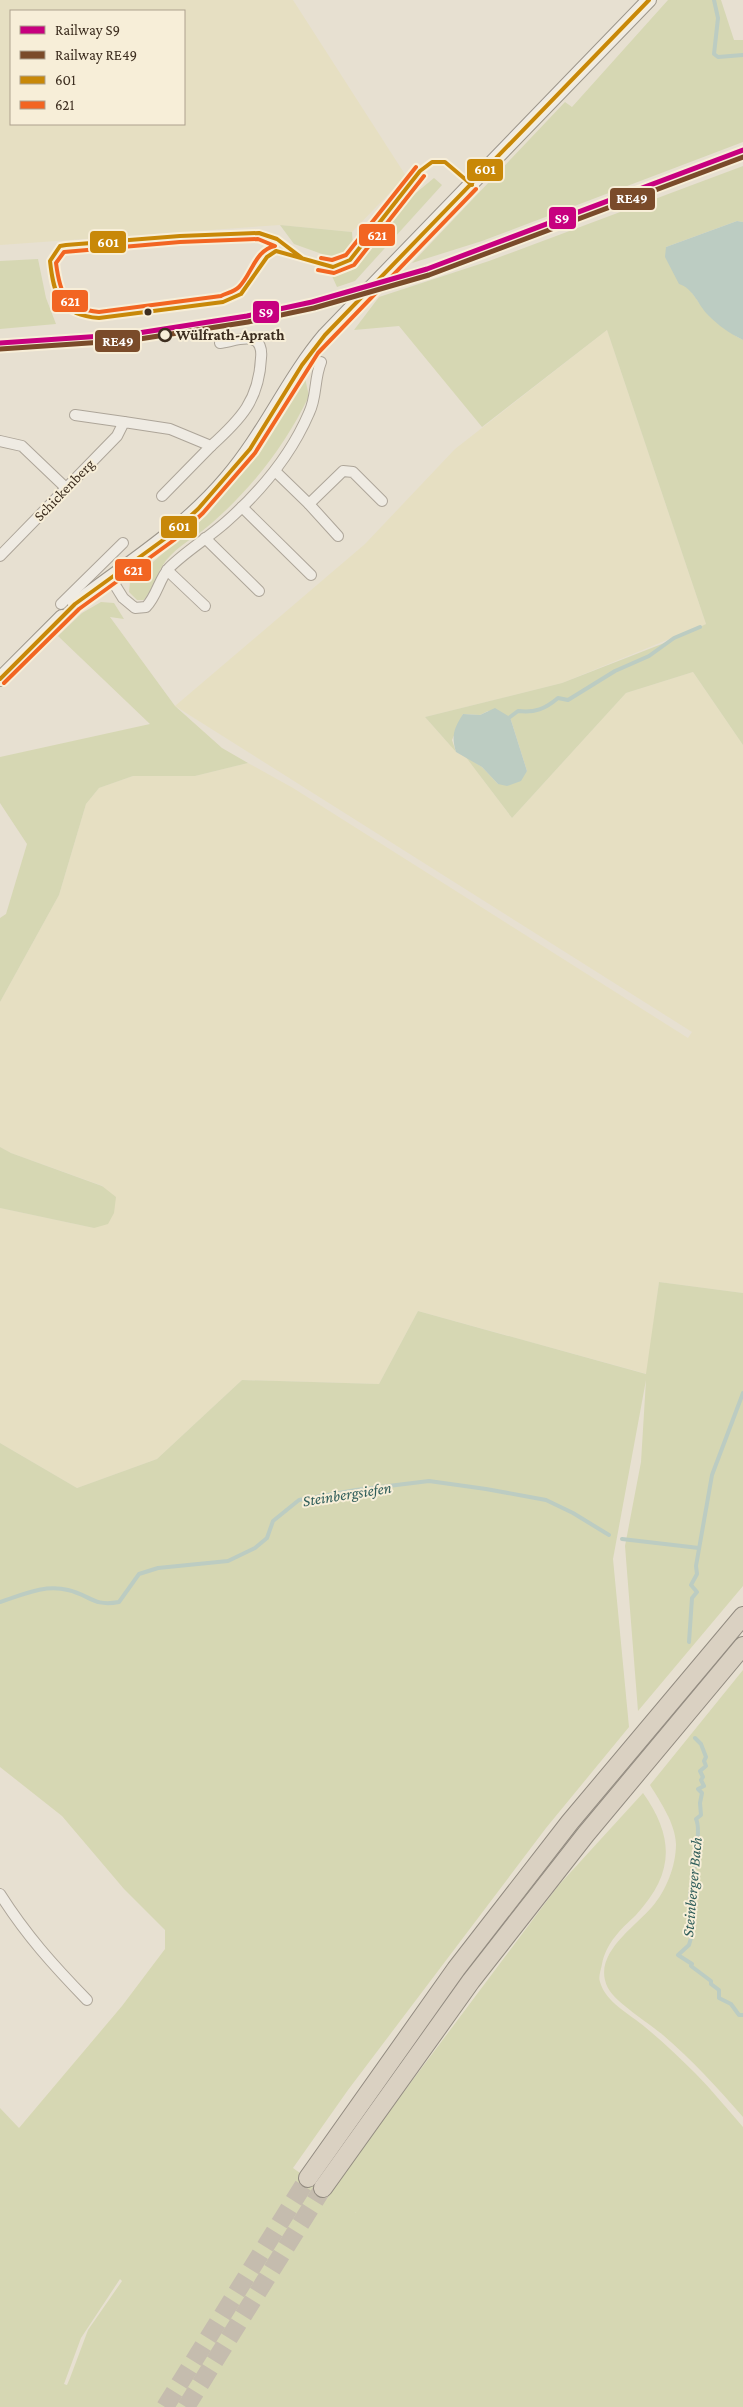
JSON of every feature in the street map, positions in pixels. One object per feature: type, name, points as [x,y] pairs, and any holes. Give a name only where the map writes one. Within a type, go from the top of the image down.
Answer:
[{"type":"highway","points":[[308,2178],[456,1968],[570,1822],[743,1616]]},
{"type":"highway","points":[[323,2188],[471,1981],[586,1834],[743,1646]]},
{"type":"main road","points":[[73,598],[110,578],[170,535],[226,480],[269,422],[294,378],[314,349],[649,0]]},
{"type":"main road","points":[[0,679],[61,610]]},
{"type":"street","points":[[162,496],[238,421],[254,396],[259,379],[261,356],[258,342],[254,339],[220,343]]},
{"type":"street","points":[[110,578],[123,598],[135,608],[146,607],[153,599],[167,570],[242,507],[275,471],[310,412],[314,397],[316,375],[321,362]]},
{"type":"street","points":[[75,415],[170,429],[211,446]]},
{"type":"street","name":"Schickenberg","points":[[0,556],[117,436],[124,422]]},
{"type":"street","points":[[0,441],[22,446],[66,488]]},
{"type":"street","points":[[275,471],[338,536]]},
{"type":"street","points":[[308,504],[343,471],[353,472],[382,501]]},
{"type":"street","points":[[242,507],[311,575]]},
{"type":"street","points":[[205,538],[259,591]]},
{"type":"street","points":[[61,610],[123,543]]},
{"type":"street","points":[[167,570],[205,606]]},
{"type":"street","points":[[0,1894],[35,1944],[86,2000]]},
{"type":"shaded area","points":[[0,0],[293,0],[406,176],[352,232],[280,225],[0,245]]},
{"type":"shaded area","points":[[737,221],[743,222],[743,340],[724,329],[704,311],[692,293],[679,284],[665,257],[666,247]]},
{"type":"shaded area","points":[[607,330],[706,624],[562,683],[425,717],[456,752],[465,756],[512,818],[626,693],[693,672],[743,745],[743,1293],[659,1282],[647,1374],[418,1311],[379,1384],[242,1380],[157,1459],[77,1488],[0,1443],[0,1208],[94,1228],[103,1186],[11,1153],[0,1147],[0,1002],[59,895],[86,804],[99,788],[133,776],[195,776],[248,763],[293,788],[688,1038],[692,1032],[175,706],[365,544],[455,449]]},
{"type":"shaded area","points":[[495,708],[510,717],[527,771],[521,781],[507,786],[498,784],[482,767],[456,752],[454,746],[454,732],[463,714],[480,715]]},
{"type":"green space","points":[[668,0],[721,0],[734,40],[743,40],[743,142],[482,241],[412,263],[565,102],[572,107]]},
{"type":"green space","points":[[743,166],[743,222],[737,221],[666,247],[697,300],[717,322],[743,340],[743,745],[693,672],[626,693],[512,818],[465,756],[482,767],[498,784],[527,771],[510,717],[488,711],[480,715],[463,714],[452,740],[456,752],[425,717],[562,683],[672,640],[706,624],[607,330],[482,427],[399,326],[354,330],[379,297],[489,261]]},
{"type":"green space","points":[[434,178],[442,185],[355,281],[337,287],[322,254],[294,244],[280,225],[352,232],[353,245]]},
{"type":"green space","points":[[38,259],[46,298],[56,324],[0,329],[0,261]]},
{"type":"green space","points":[[305,378],[309,396],[290,431],[267,464],[228,509],[171,555],[163,565],[144,600],[137,600],[129,592],[130,582],[207,515],[258,455]]},
{"type":"green space","points":[[101,602],[114,603],[124,619],[110,617],[175,706],[222,748],[248,763],[195,776],[133,776],[99,788],[86,804],[59,895],[0,1002],[0,918],[6,914],[27,844],[0,803],[0,757],[150,724],[58,636],[82,613]]},
{"type":"green space","points":[[0,1147],[11,1153],[102,1186],[116,1197],[114,1213],[108,1224],[94,1228],[0,1208]]},
{"type":"green space","points":[[659,1282],[743,1293],[743,1586],[638,1711],[625,1546],[641,1462],[646,1380],[613,1559],[629,1727],[546,1828],[348,2090],[293,2168],[328,2193],[558,1886],[643,1793],[661,1825],[666,1856],[663,1870],[658,1885],[649,1900],[620,1931],[607,1949],[599,1980],[607,1996],[683,2061],[743,2127],[743,2407],[0,2407],[0,2108],[19,2128],[122,2006],[165,1949],[165,1930],[124,1889],[62,1816],[0,1767],[0,1443],[77,1488],[157,1459],[242,1380],[379,1384],[418,1311],[646,1374]],"holes":[[[120,2279],[122,2281],[88,2330],[67,2385],[64,2384],[81,2338]]]},
{"type":"green space","points":[[743,1670],[743,2117],[684,2054],[612,1994],[604,1976],[605,1964],[610,1953],[626,1933],[657,1901],[669,1878],[674,1861],[676,1844],[673,1828],[667,1813],[650,1785]]},
{"type":"waterway","points":[[714,0],[718,18],[714,54],[718,57],[743,55]]},
{"type":"waterway","points":[[510,717],[518,711],[540,709],[558,698],[568,700],[615,671],[649,656],[674,638],[700,627]]},
{"type":"waterway","name":"Steinberger Bach","points":[[689,1642],[692,1598],[697,1592],[691,1585],[697,1574],[696,1566],[712,1475],[743,1393]]},
{"type":"waterway","name":"Steinbergsiefen","points":[[0,1602],[33,1591],[50,1588],[75,1592],[97,1602],[119,1602],[139,1574],[158,1568],[228,1561],[255,1548],[267,1538],[273,1521],[299,1500],[356,1490],[429,1481],[546,1500],[573,1513],[609,1535]]},
{"type":"waterway","name":"Steinbergsiefen","points":[[622,1539],[699,1548]]},
{"type":"waterway","name":"Steinberger Bach","points":[[695,1738],[701,1744],[706,1757],[704,1761],[706,1766],[700,1771],[704,1786],[698,1789],[702,1793],[700,1803],[701,1815],[696,1819],[698,1838],[694,1858],[697,1864],[693,1870],[695,1877],[691,1888],[689,1907],[691,1938],[689,1945],[678,1955],[692,1964],[691,1966],[711,1981],[711,1984],[719,1990],[719,1998],[731,2004],[739,2015],[743,2015]]},
{"type":"tunnel","points":[[165,2407],[308,2178]]},
{"type":"tunnel","points":[[186,2407],[323,2188]]},
{"type":"rail line","name":"S9","points":[[0,343],[132,334],[247,316],[312,302],[427,269],[743,150]]},
{"type":"rail line","name":"RE49","points":[[0,349],[133,340],[248,322],[314,308],[429,275],[743,157]]},
{"type":"transit line","name":"601","points":[[0,679],[75,604],[170,535],[198,509],[250,449],[302,365],[325,335],[649,0]]},
{"type":"transit line","name":"601","points":[[302,258],[277,239],[259,233],[180,236],[66,245],[60,246],[50,261],[54,285],[61,302],[75,313],[86,316],[99,318],[223,302],[241,294],[267,257],[276,251],[333,267],[350,260],[420,171],[432,162],[445,162],[472,185]]},
{"type":"transit line","name":"621","points":[[321,258],[332,260],[346,255],[416,167]]},
{"type":"transit line","name":"621","points":[[318,270],[334,273],[354,265],[424,176]]},
{"type":"transit line","name":"621","points":[[4,683],[79,609],[174,540],[203,513],[255,453],[318,353],[476,189]]},
{"type":"transit line","name":"621","points":[[258,239],[275,246],[268,248],[258,257],[243,282],[233,291],[221,296],[99,312],[78,307],[66,298],[62,291],[56,263],[64,252],[180,242],[258,239]]},
{"type":"place","name":"Wülfrath-Aprath","points":[[165,335]]}]
